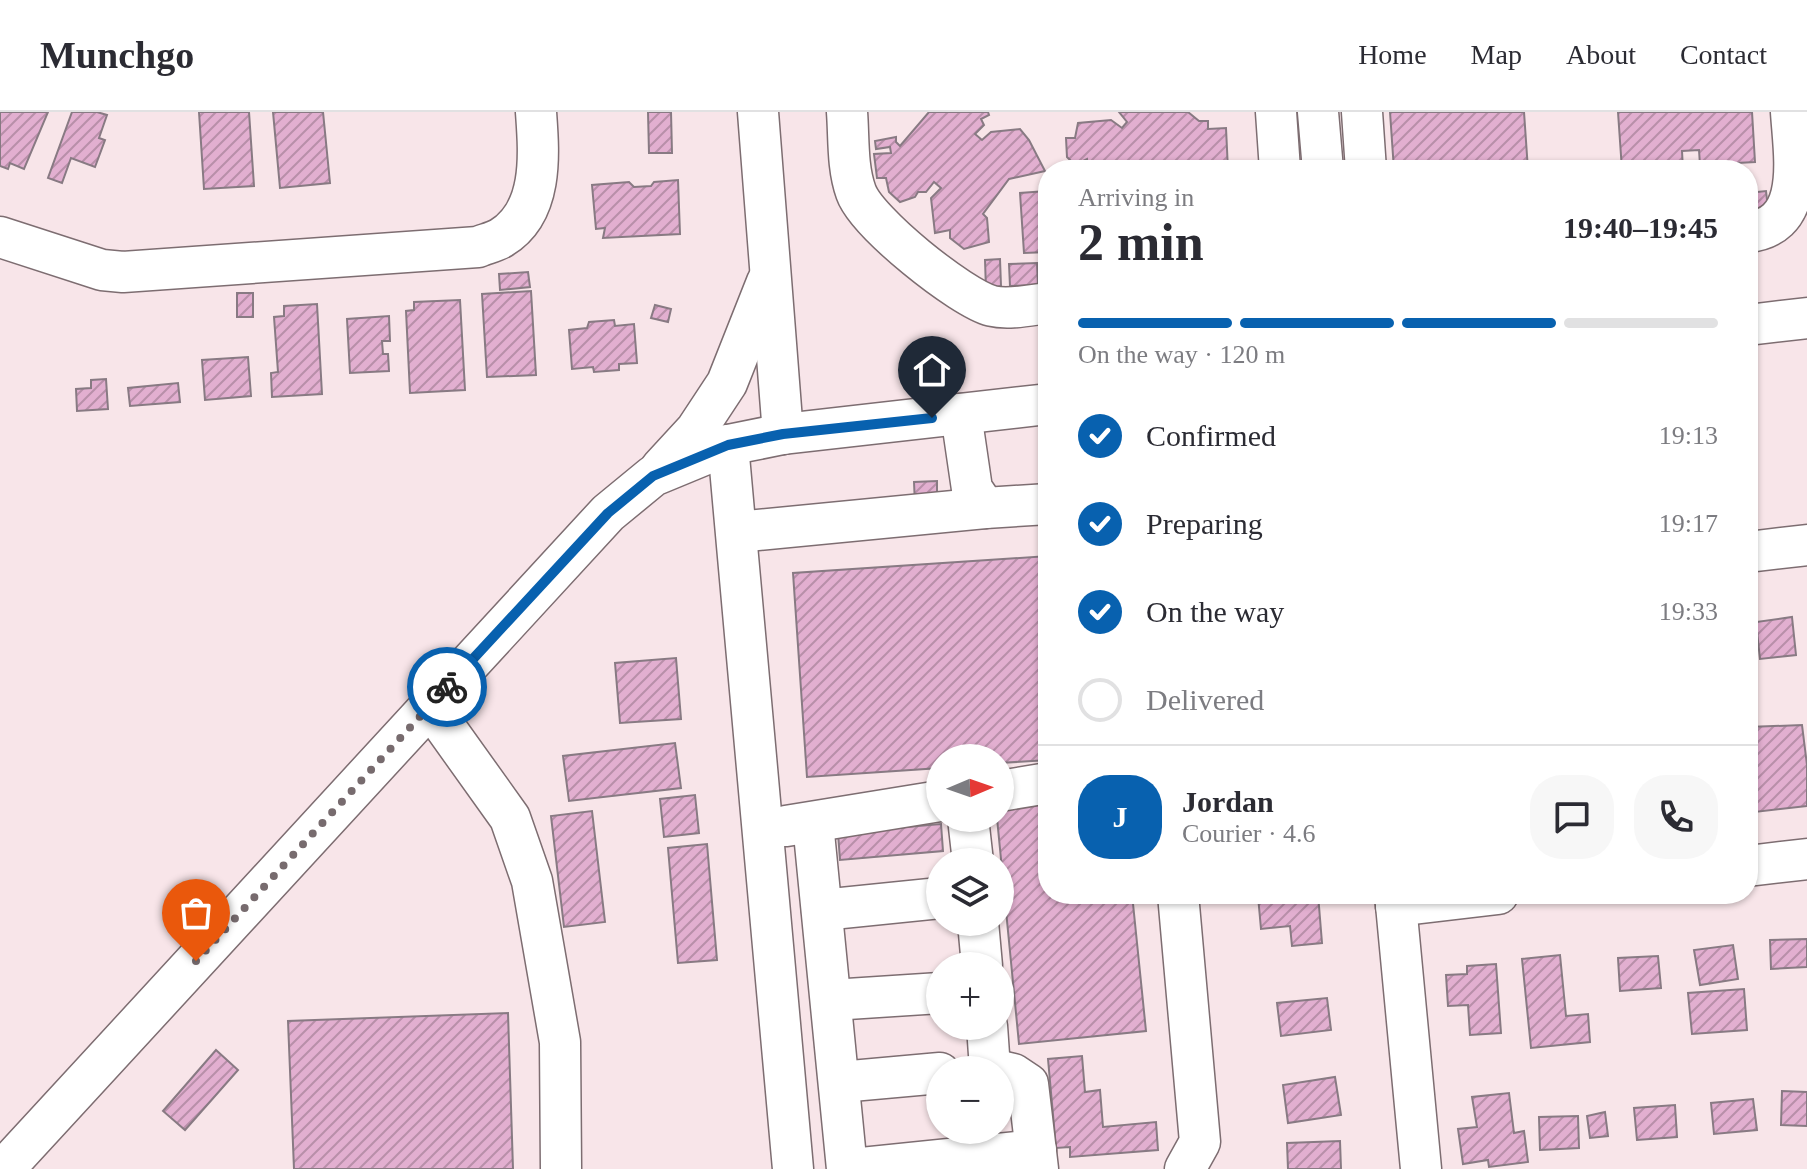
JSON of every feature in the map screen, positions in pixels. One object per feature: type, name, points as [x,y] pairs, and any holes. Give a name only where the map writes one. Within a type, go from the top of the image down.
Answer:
[{"type":"street","points":[[0,237],[102,270],[142,273],[478,247],[502,238],[521,220],[535,189],[539,156],[536,112]]},
{"type":"street","points":[[758,112],[783,434]]},
{"type":"street","points":[[847,112],[851,173],[856,193],[875,222],[974,298],[994,306],[1038,304]]},
{"type":"street","points":[[1276,112],[1279,160]]},
{"type":"street","points":[[1318,112],[1322,160]]},
{"type":"street","points":[[1362,112],[1365,160]]},
{"type":"street","points":[[1758,230],[1771,227],[1787,214],[1794,199],[1791,112]]},
{"type":"street","points":[[4,1169],[608,513],[653,476],[696,430],[727,383],[770,275]]},
{"type":"street","points":[[1758,324],[1807,318]]},
{"type":"street","points":[[653,476],[728,445],[783,434],[1038,405]]},
{"type":"street","points":[[961,414],[972,489],[985,508]]},
{"type":"street","points":[[728,445],[793,1169]]},
{"type":"street","points":[[737,532],[1038,505]]},
{"type":"street","points":[[1758,551],[1807,545]]},
{"type":"street","points":[[430,706],[510,818],[532,881],[560,1042],[561,1169]]},
{"type":"street","points":[[1014,789],[1038,785]]},
{"type":"street","points":[[763,829],[926,803]]},
{"type":"street","points":[[813,823],[850,1169],[1037,1159],[1028,1084],[1014,1075]]},
{"type":"street","points":[[1758,865],[1807,859]]},
{"type":"street","points":[[822,910],[926,899]]},
{"type":"street","points":[[1179,904],[1200,1142],[1185,1169]]},
{"type":"street","points":[[1396,904],[1421,1169]]},
{"type":"street","points":[[832,1000],[926,994]]},
{"type":"street","points":[[840,1082],[926,1074]]},
{"type":"building","points":[[0,112],[48,112],[24,169],[10,163],[8,169],[0,166]]},
{"type":"building","points":[[72,112],[107,115],[99,138],[105,140],[95,167],[71,158],[62,183],[48,178]]},
{"type":"building","points":[[199,112],[249,112],[254,186],[204,189]]},
{"type":"building","points":[[273,112],[323,112],[330,183],[280,188]]},
{"type":"building","points":[[648,112],[671,112],[672,153],[649,153]]},
{"type":"building","points":[[929,112],[988,112],[989,115],[981,119],[984,125],[975,134],[982,140],[991,132],[1020,129],[1039,160],[1038,173],[1009,179],[983,214],[987,218],[989,242],[964,249],[950,238],[950,230],[935,233],[931,198],[941,188],[934,182],[926,192],[918,192],[915,197],[900,202],[889,192],[886,178],[877,178],[874,154],[891,153],[890,147],[876,149],[875,141],[896,137],[900,146]]},
{"type":"building","points":[[1119,112],[1188,112],[1199,121],[1208,121],[1208,129],[1226,128],[1228,160],[1070,160],[1067,157],[1066,138],[1075,138],[1078,123],[1111,120],[1122,128],[1127,122]]},
{"type":"building","points":[[1390,112],[1524,112],[1527,160],[1393,160]]},
{"type":"building","points":[[1618,112],[1752,112],[1755,160],[1700,160],[1699,150],[1682,151],[1682,160],[1621,160]]},
{"type":"building","points":[[678,180],[680,234],[603,238],[605,228],[596,229],[592,185],[629,182],[634,187]]},
{"type":"building","points":[[1766,191],[1768,209],[1758,210],[1758,192]]},
{"type":"building","points":[[1038,192],[1038,252],[1024,253],[1020,193]]},
{"type":"building","points":[[1000,259],[1001,286],[986,290],[985,260]]},
{"type":"building","points":[[1037,263],[1038,285],[1010,286],[1009,264]]},
{"type":"building","points":[[528,272],[530,287],[500,290],[499,274]]},
{"type":"building","points":[[531,291],[536,375],[487,377],[482,294]]},
{"type":"building","points":[[237,293],[253,293],[253,317],[237,317]]},
{"type":"building","points":[[460,300],[465,390],[410,393],[406,311],[414,310],[414,302]]},
{"type":"building","points":[[317,304],[322,394],[272,397],[271,373],[278,372],[274,317],[284,316],[284,306]]},
{"type":"building","points":[[655,305],[671,309],[668,322],[651,318]]},
{"type":"building","points":[[389,316],[390,341],[382,341],[383,354],[388,354],[389,371],[350,373],[347,319]]},
{"type":"building","points":[[614,320],[615,326],[634,324],[637,363],[619,364],[619,370],[594,372],[593,367],[572,369],[569,330],[587,328],[589,322]]},
{"type":"building","points":[[248,357],[251,396],[205,400],[202,360]]},
{"type":"building","points":[[106,379],[108,409],[77,411],[76,389],[91,388],[91,380]]},
{"type":"building","points":[[178,383],[180,402],[130,406],[128,388]]},
{"type":"building","points":[[937,481],[937,504],[915,505],[914,482]]},
{"type":"building","points":[[1038,557],[1038,761],[1014,762],[1014,744],[926,744],[926,769],[807,777],[793,573]]},
{"type":"building","points":[[1792,617],[1796,655],[1760,659],[1758,622]]},
{"type":"building","points":[[676,658],[681,719],[620,723],[615,663]]},
{"type":"building","points":[[1802,725],[1807,765],[1807,806],[1758,812],[1758,727]]},
{"type":"building","points":[[675,743],[681,788],[569,801],[563,756]]},
{"type":"building","points":[[695,795],[699,833],[664,837],[660,799]]},
{"type":"building","points":[[1038,799],[1038,904],[1133,904],[1146,1031],[1019,1044],[1014,952],[1010,952],[1008,936],[1014,936],[1014,848],[1000,848],[998,832],[1014,832],[1014,801]]},
{"type":"building","points":[[592,811],[605,922],[564,927],[551,816]]},
{"type":"building","points":[[926,825],[926,832],[942,832],[943,848],[926,848],[926,852],[840,860],[838,833]]},
{"type":"building","points":[[707,844],[717,960],[678,963],[668,848]]},
{"type":"building","points":[[1259,904],[1319,904],[1322,943],[1292,946],[1290,926],[1261,929]]},
{"type":"building","points":[[1807,939],[1807,967],[1771,969],[1770,940]]},
{"type":"building","points":[[1733,945],[1738,979],[1700,985],[1694,950]]},
{"type":"building","points":[[1560,955],[1566,1016],[1588,1014],[1590,1042],[1531,1048],[1522,959]]},
{"type":"building","points":[[1658,956],[1661,988],[1620,991],[1618,958]]},
{"type":"building","points":[[1496,964],[1501,1033],[1470,1035],[1468,1005],[1448,1006],[1446,975],[1467,974],[1467,966]]},
{"type":"building","points":[[1744,989],[1747,1030],[1692,1034],[1688,993]]},
{"type":"building","points":[[1327,998],[1331,1030],[1281,1036],[1277,1003]]},
{"type":"building","points":[[508,1013],[513,1169],[294,1169],[288,1021]]},
{"type":"building","points":[[216,1050],[238,1070],[185,1130],[163,1111]]},
{"type":"building","points":[[1082,1056],[1085,1092],[1100,1090],[1103,1127],[1156,1122],[1158,1150],[1070,1157],[1070,1147],[1056,1148],[1048,1059]]},
{"type":"building","points":[[1335,1077],[1341,1115],[1288,1123],[1283,1085]]},
{"type":"building","points":[[1782,1091],[1807,1092],[1807,1126],[1781,1125]]},
{"type":"building","points":[[1509,1093],[1514,1133],[1524,1131],[1528,1162],[1489,1167],[1488,1160],[1463,1164],[1458,1129],[1477,1127],[1472,1097]]},
{"type":"building","points":[[1753,1099],[1757,1130],[1714,1134],[1711,1103]]},
{"type":"building","points":[[1675,1105],[1677,1137],[1637,1140],[1634,1108]]},
{"type":"building","points":[[1605,1112],[1608,1136],[1590,1138],[1587,1116]]},
{"type":"building","points":[[1578,1116],[1579,1148],[1540,1150],[1539,1117]]},
{"type":"building","points":[[1340,1141],[1341,1169],[1288,1169],[1287,1143]]},
{"type":"way so far","points":[[196,961],[447,687]]},
{"type":"route","points":[[447,687],[608,513],[653,476],[728,445],[783,434],[932,418]]}]
